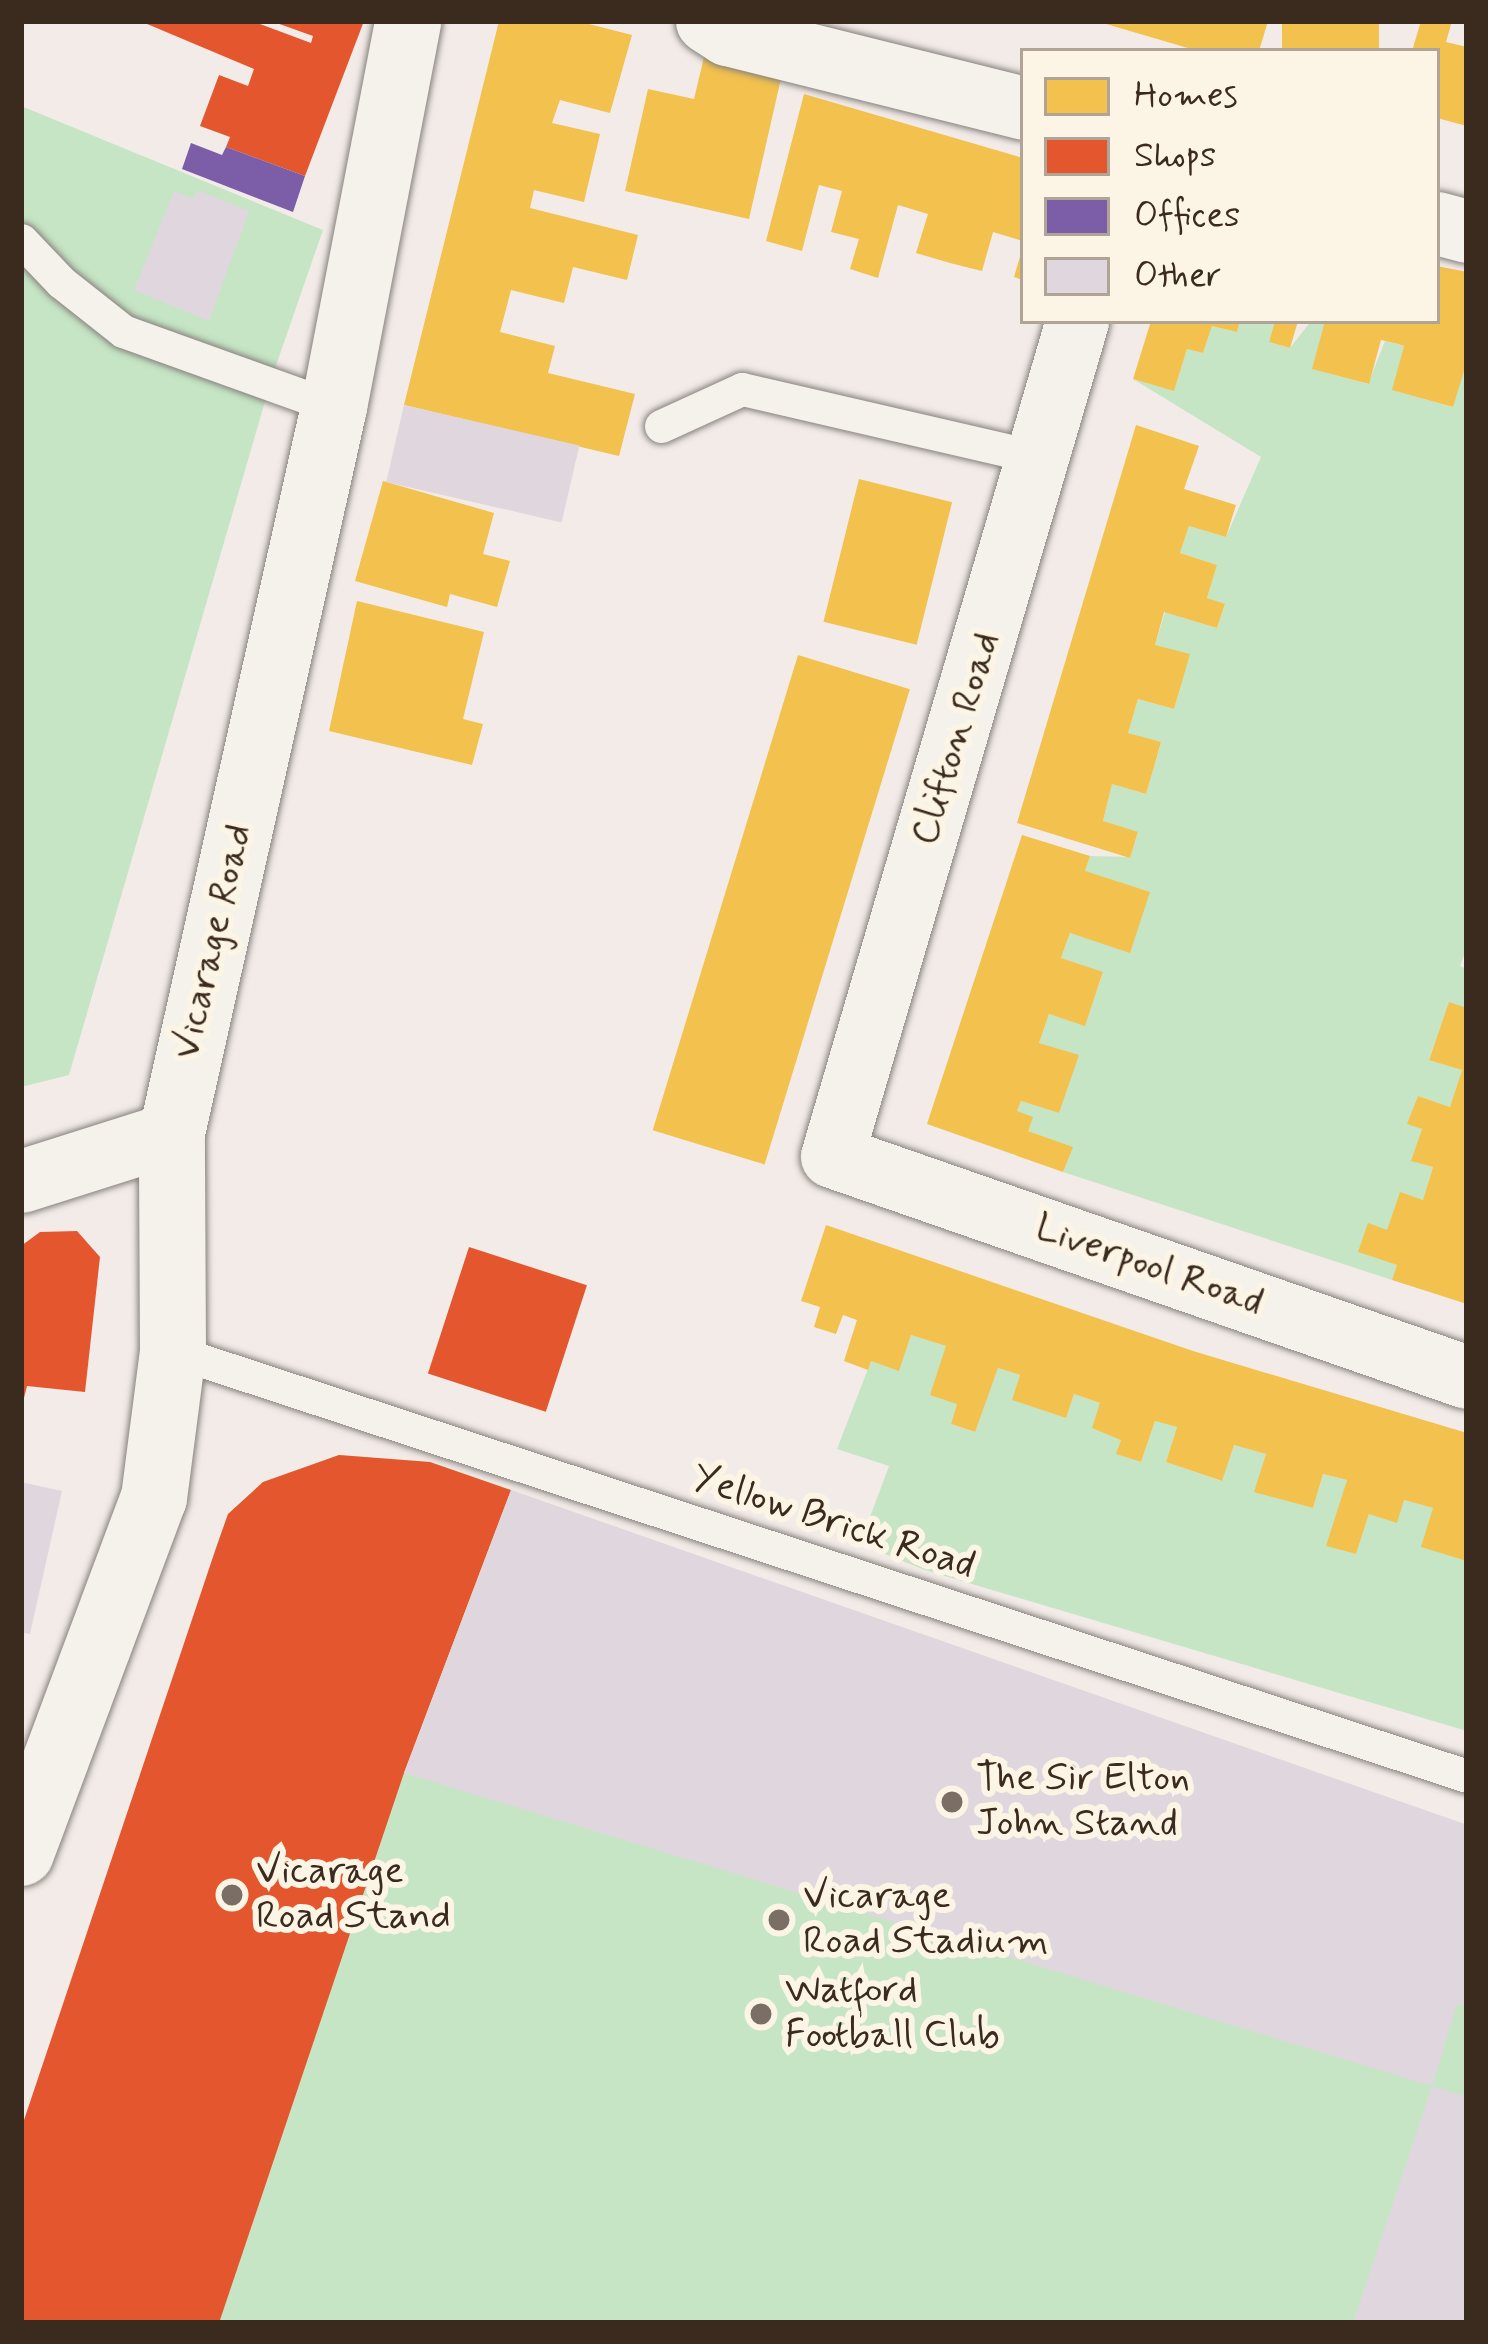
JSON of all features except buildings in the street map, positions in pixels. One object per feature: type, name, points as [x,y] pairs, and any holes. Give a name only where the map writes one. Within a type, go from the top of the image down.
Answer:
[{"type":"main road","name":"Vicarage Road","points":[[21,1853],[154,1498],[173,1351],[172,1133],[334,407],[408,21]]},
{"type":"street","points":[[707,21],[727,34],[1020,107]]},
{"type":"street","name":"Clifton Road","points":[[832,1156],[1077,324]]},
{"type":"street","points":[[21,1181],[172,1133]]},
{"type":"street","name":"Liverpool Road","points":[[832,1156],[1467,1377]]},
{"type":"lane","points":[[21,240],[62,282],[123,331],[334,407]]},
{"type":"lane","points":[[661,426],[742,389],[1041,458]]},
{"type":"lane","name":"Yellow Brick Road","points":[[173,1351],[1467,1776]]},
{"type":"green space","points":[[21,106],[323,230],[273,374],[69,1075],[21,1087]]},
{"type":"green space","points":[[1239,324],[1274,324],[1269,342],[1290,348],[1309,324],[1325,324],[1313,369],[1368,384],[1385,341],[1404,346],[1393,390],[1452,407],[1467,361],[1467,947],[1460,966],[1467,969],[1467,1008],[1449,1003],[1429,1059],[1462,1070],[1450,1107],[1418,1096],[1408,1123],[1422,1129],[1412,1161],[1433,1167],[1423,1200],[1400,1193],[1387,1230],[1359,1252],[1397,1265],[1392,1280],[1063,1172],[1072,1147],[1028,1131],[1017,1111],[1021,1101],[1059,1113],[1078,1056],[1039,1043],[1049,1014],[1085,1025],[1103,973],[1061,958],[1070,933],[1130,952],[1085,871],[1090,856],[1130,857],[1138,833],[1103,821],[1112,784],[1146,794],[1161,743],[1128,733],[1138,699],[1174,709],[1189,655],[1155,645],[1165,612],[1217,628],[1225,605],[1207,598],[1217,565],[1180,553],[1189,526],[1226,537],[1261,457],[1133,379],[1174,391],[1187,349],[1203,353],[1212,326],[1237,332]]},
{"type":"green space","points":[[911,1335],[946,1346],[957,1404],[951,1424],[974,1432],[998,1368],[1020,1375],[1013,1400],[1066,1418],[1074,1394],[1100,1403],[1121,1440],[1117,1454],[1141,1462],[1155,1421],[1177,1427],[1166,1462],[1221,1481],[1234,1445],[1266,1454],[1255,1491],[1313,1508],[1323,1474],[1347,1480],[1327,1546],[1356,1554],[1369,1514],[1404,1500],[1433,1508],[1467,1561],[1467,1731],[925,1570],[860,1544],[889,1466],[837,1449],[871,1361],[899,1370]]},
{"type":"green space","name":"Vicarage Road Stadium","points":[[339,1455],[430,1462],[1467,1825],[1467,2323],[21,2323],[168,1694],[228,1514],[263,1482]]},
{"type":"place","name":"The Sir Elton John Stand","points":[[952,1802]]},
{"type":"place","name":"Vicarage Road Stand","points":[[232,1895]]},
{"type":"place","name":"Vicarage Road Stadium","points":[[779,1920]]},
{"type":"place","name":"Watford Football Club","points":[[761,2014]]}]
